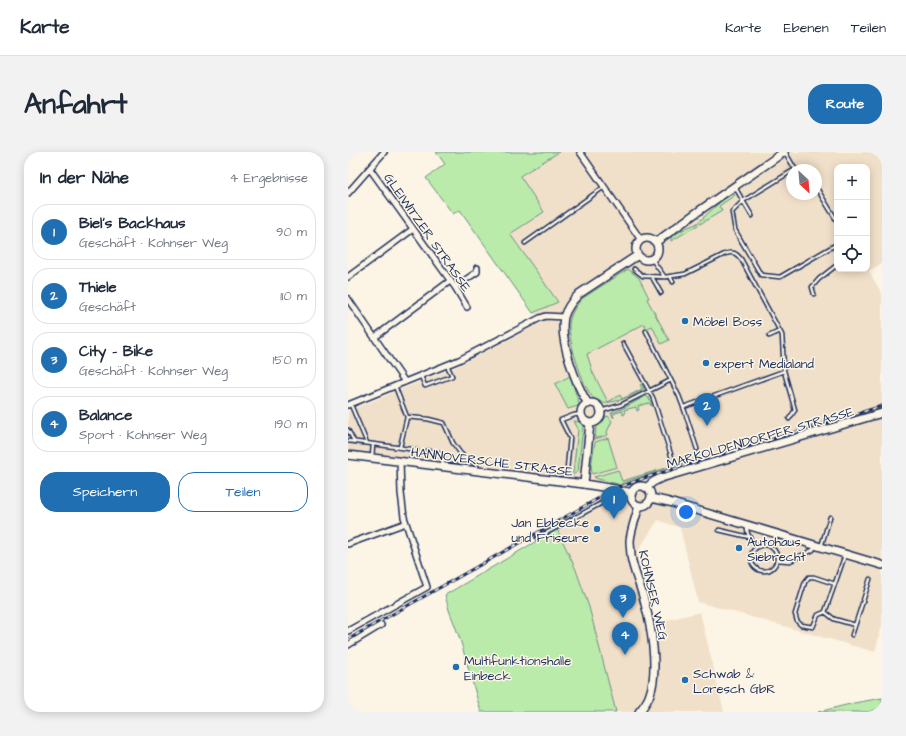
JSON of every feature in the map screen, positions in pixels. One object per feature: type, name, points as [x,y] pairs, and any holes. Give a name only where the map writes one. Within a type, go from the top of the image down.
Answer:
[{"type":"main road","points":[[656,242],[689,217],[784,152]]},
{"type":"main road","points":[[648,238],[656,242],[658,251],[652,259],[647,260],[638,255],[636,248],[641,240],[648,238]]},
{"type":"main road","points":[[588,404],[580,388],[567,351],[563,331],[564,317],[572,301],[579,294],[638,255]]},
{"type":"main road","points":[[591,403],[598,405],[601,414],[599,420],[590,423],[584,419],[582,409],[591,403]]},
{"type":"main road","name":"MARKOLDENDORFER STRASSE","points":[[646,488],[661,478],[882,413]]},
{"type":"main road","points":[[584,484],[590,423]]},
{"type":"main road","name":"HANNOVERSCHE STRASSE","points":[[348,455],[584,484],[632,493]]},
{"type":"main road","points":[[642,486],[646,488],[650,492],[651,498],[644,506],[639,506],[632,500],[632,493],[634,489],[638,487],[642,486]]},
{"type":"main road","points":[[651,498],[882,565]]},
{"type":"main road","name":"KOHNSER WEG","points":[[639,506],[630,541],[631,559],[644,600],[651,634],[654,660],[654,675],[650,693],[645,705],[639,712]]},
{"type":"street","points":[[348,193],[384,152]]},
{"type":"street","points":[[580,152],[641,240]]},
{"type":"street","name":"GLEIWITZER STRASSE","points":[[370,169],[455,287],[467,307]]},
{"type":"street","points":[[348,277],[413,229]]},
{"type":"street","points":[[455,287],[477,272],[477,268]]},
{"type":"street","points":[[375,337],[450,281]]},
{"type":"street","points":[[348,299],[405,382]]},
{"type":"street","points":[[349,405],[447,365],[540,318],[546,316],[564,317]]},
{"type":"street","points":[[348,631],[427,587],[404,517],[401,493],[400,462]]},
{"type":"street","points":[[348,544],[406,523]]},
{"type":"street","points":[[348,645],[381,625]]},
{"type":"lane","points":[[784,152],[791,164]]},
{"type":"lane","points":[[786,175],[743,202],[732,212],[735,230],[761,275],[780,277],[834,246]]},
{"type":"lane","points":[[734,186],[752,216]]},
{"type":"lane","points":[[525,243],[604,187]]},
{"type":"lane","points":[[822,197],[834,216]]},
{"type":"lane","points":[[634,269],[643,276],[652,277],[685,274],[725,254],[730,252],[736,253],[742,259],[782,335],[784,371],[795,410],[789,419]]},
{"type":"lane","points":[[652,259],[665,277]]},
{"type":"lane","points":[[814,294],[812,287],[819,279],[834,268]]},
{"type":"lane","points":[[670,276],[673,282]]},
{"type":"lane","points":[[652,277],[661,293]]},
{"type":"lane","points":[[646,331],[684,406],[697,449]]},
{"type":"lane","points":[[769,336],[780,331]]},
{"type":"lane","points":[[623,343],[653,398],[672,458]]},
{"type":"lane","points":[[421,375],[425,386],[452,376],[447,365]]},
{"type":"lane","points":[[684,406],[784,371]]},
{"type":"lane","points":[[601,411],[621,405],[671,380]]},
{"type":"lane","points":[[395,386],[407,417],[400,447]]},
{"type":"lane","points":[[349,405],[367,443]]},
{"type":"lane","points":[[567,470],[570,438],[561,420],[574,415],[582,414]]},
{"type":"lane","points":[[407,417],[428,419],[444,423],[461,454],[477,465],[476,471]]},
{"type":"lane","points":[[348,430],[354,441]]},
{"type":"lane","points":[[348,440],[417,450]]},
{"type":"lane","points":[[372,458],[374,444]]},
{"type":"lane","points":[[427,451],[438,452],[444,459],[443,467]]},
{"type":"lane","points":[[537,538],[618,494],[620,490]]},
{"type":"lane","points":[[777,560],[790,561],[818,546],[830,516]]},
{"type":"lane","points":[[748,526],[747,530],[749,537],[758,547]]},
{"type":"lane","points":[[719,530],[749,537]]},
{"type":"lane","points":[[766,545],[770,546],[776,552],[777,560],[776,564],[769,570],[761,570],[752,562],[752,553],[758,547],[766,545]]},
{"type":"lane","points":[[825,612],[845,554]]},
{"type":"lane","points":[[825,612],[818,614],[813,627],[801,625],[797,621],[795,614],[805,582],[810,578],[814,577],[834,584]]},
{"type":"lane","points":[[852,635],[870,579]]},
{"type":"lane","points":[[825,612],[834,619],[855,625]]},
{"type":"shaded area","points":[[559,152],[882,152],[882,263],[870,270],[870,164],[834,164],[834,272],[870,272],[882,294],[882,626],[875,652],[698,602],[680,528],[658,520],[638,551],[638,564],[655,623],[700,612],[724,712],[616,712],[589,607],[576,570],[557,529],[619,496],[621,486],[348,450],[348,411],[458,366],[548,319],[533,313],[558,302],[510,234],[520,177]]},
{"type":"green space","points":[[436,152],[559,152],[520,176],[544,212],[510,234],[558,302],[533,313],[460,210],[453,214],[426,178],[445,164]]},
{"type":"green space","points":[[733,193],[735,195],[719,206],[722,211],[671,241],[671,237],[696,224],[721,201]]},
{"type":"green space","points":[[628,269],[639,278],[649,298],[647,299],[669,340],[661,344],[652,326],[646,328],[644,324],[587,354],[593,373],[608,402],[620,395],[622,399],[642,389],[640,385],[642,384],[644,389],[623,399],[607,403],[599,402],[593,398],[583,381],[571,341],[569,325],[574,310],[583,298]]},
{"type":"green space","points":[[570,376],[579,403],[578,406],[568,409],[555,384]]},
{"type":"green space","points":[[646,396],[652,405],[651,406],[649,403],[638,406],[639,410],[637,411],[636,407],[624,410],[625,414],[623,415],[622,411],[613,414],[614,418],[613,417],[611,413],[622,409]]},
{"type":"green space","points":[[608,416],[612,421],[607,432],[608,435],[595,439],[596,428],[604,418]]},
{"type":"green space","points":[[574,421],[580,422],[583,427],[578,471],[572,476],[569,476],[569,473],[573,473],[578,429]]},
{"type":"green space","points":[[608,438],[617,467],[592,474],[591,466],[595,442]]},
{"type":"green space","points":[[700,452],[702,457],[622,483],[621,485],[594,477],[618,470],[622,481],[672,466],[671,461]]},
{"type":"green space","points":[[557,529],[576,570],[589,607],[616,712],[481,712],[460,639],[445,595]]},
{"type":"green space","points":[[882,698],[882,709],[871,712],[818,712],[854,703]]},
{"type":"railway","points":[[348,640],[615,489],[644,478],[882,406]]},
{"type":"place","name":"Möbel Boss","points":[[685,321]]},
{"type":"place","name":"expert Medialand","points":[[706,363]]},
{"type":"place","name":"Thiele","points":[[707,426]]},
{"type":"place","name":"Biel's Backhaus","points":[[614,519]]},
{"type":"place","name":"Jan Ebbecke und Friseure","points":[[597,529]]},
{"type":"place","name":"Autohaus Siebrecht","points":[[739,548]]},
{"type":"place","name":"City - Bike","points":[[623,618]]},
{"type":"place","name":"Balance","points":[[625,655]]},
{"type":"place","name":"Multifunktionshalle Einbeck","points":[[456,667]]},
{"type":"place","name":"Schwab & Loresch GbR","points":[[685,680]]}]
